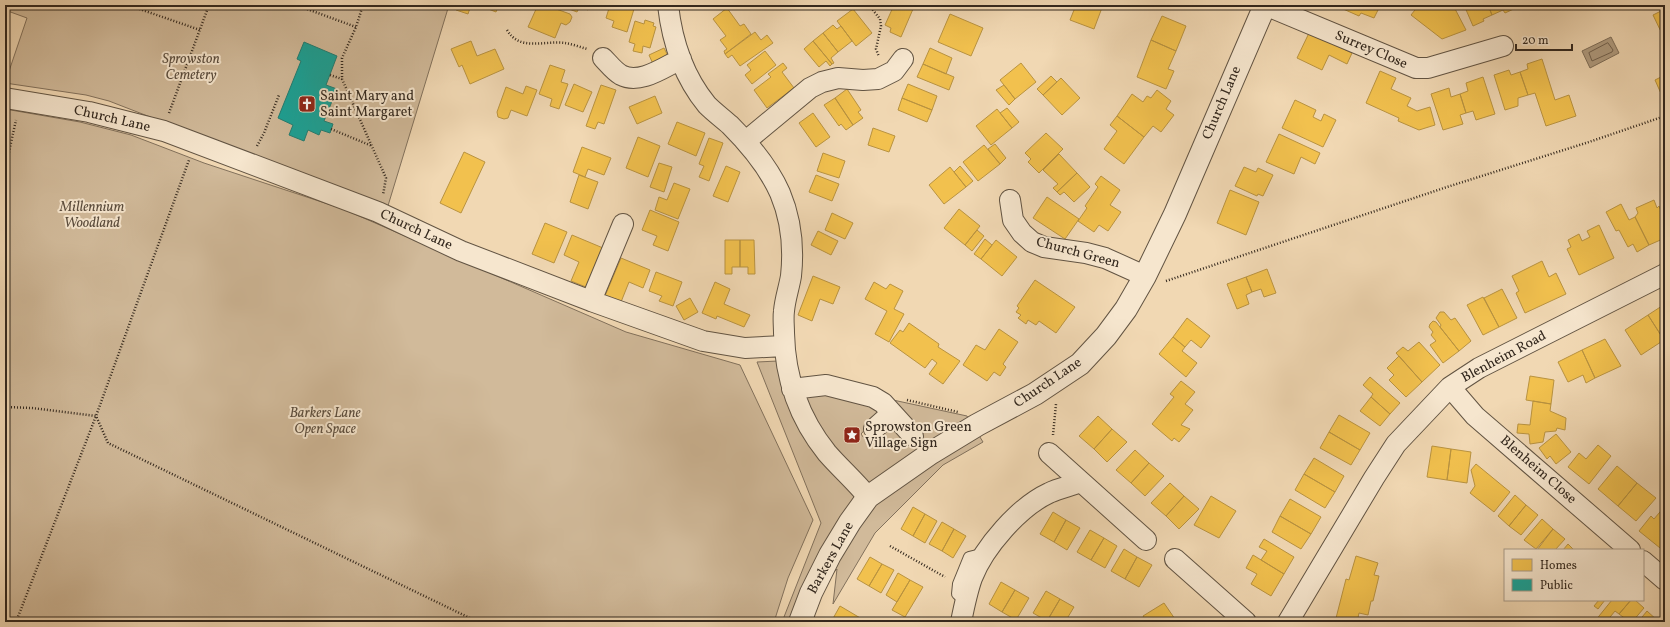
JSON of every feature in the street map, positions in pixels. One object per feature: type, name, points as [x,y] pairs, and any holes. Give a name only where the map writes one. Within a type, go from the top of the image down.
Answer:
[{"type":"street","points":[[668,5],[671,28],[680,59],[692,83],[708,105],[746,141],[768,169],[780,194],[789,222],[792,250],[791,276],[784,312],[784,346],[788,379],[800,411],[816,438],[827,453],[868,497]]},
{"type":"street","name":"Surrey Close","points":[[1265,5],[1416,68],[1428,68],[1503,46]]},
{"type":"street","name":"Church Lane","points":[[868,497],[931,453],[977,425],[1035,394],[1080,364],[1114,325],[1145,276],[1175,214],[1265,5]]},
{"type":"street","points":[[603,58],[620,74],[630,78],[642,77],[680,59]]},
{"type":"street","points":[[746,141],[810,88],[822,82],[838,78],[863,80],[878,79],[894,71],[903,59]]},
{"type":"street","name":"Church Lane","points":[[13,99],[89,112],[164,131],[378,212],[461,251],[591,301],[703,341],[745,348],[784,346]]},
{"type":"street","name":"Church Green","points":[[1010,200],[1013,220],[1022,233],[1032,242],[1044,246],[1086,252],[1105,258],[1145,276]]},
{"type":"street","points":[[591,301],[623,224]]},
{"type":"street","name":"Blenheim Road","points":[[1288,622],[1396,444],[1450,386],[1478,368],[1665,274]]},
{"type":"street","points":[[792,389],[826,385],[873,397],[887,408],[913,436]]},
{"type":"street","name":"Blenheim Close","points":[[1450,386],[1475,416],[1629,549]]},
{"type":"street","points":[[874,429],[887,408]]},
{"type":"street","points":[[1049,453],[1146,540]]},
{"type":"street","points":[[961,622],[961,593],[986,553],[1004,530],[1022,511],[1048,493],[1081,482]]},
{"type":"street","name":"Barkers Lane","points":[[800,622],[810,593],[830,555],[850,522],[868,497]]},
{"type":"street","points":[[1175,559],[1246,622]]},
{"type":"street","points":[[1644,562],[1665,580]]},
{"type":"path","points":[[128,5],[200,30]]},
{"type":"path","points":[[164,131],[209,5]]},
{"type":"path","points":[[296,5],[356,27]]},
{"type":"path","points":[[363,5],[356,27],[342,58],[342,79],[362,121],[386,178],[383,196]]},
{"type":"path","points":[[869,5],[880,19],[881,26],[876,41],[876,49],[886,76]]},
{"type":"path","points":[[507,30],[510,36],[520,42],[529,44],[565,43],[591,50],[603,58]]},
{"type":"path","points":[[330,75],[342,79]]},
{"type":"path","points":[[5,170],[13,99]]},
{"type":"path","points":[[1145,276],[1160,283],[1665,116]]},
{"type":"path","points":[[331,129],[372,146]]},
{"type":"path","points":[[16,622],[96,416],[195,143]]},
{"type":"path","points":[[887,408],[894,397],[971,415],[977,425]]},
{"type":"path","points":[[1053,426],[1056,404],[1060,401]]},
{"type":"path","points":[[5,407],[32,408],[96,416]]},
{"type":"path","points":[[96,416],[108,443],[478,622]]},
{"type":"path","points":[[890,546],[961,593]]},
{"type":"green space","name":"Sprowston Cemetery","points":[[5,5],[449,5],[387,209],[109,101],[86,95],[5,83],[27,18],[5,10]]},
{"type":"green space","name":"Barkers Lane Open Space","points":[[5,109],[80,122],[131,135],[204,163],[343,209],[626,332],[740,365],[813,520],[788,578],[774,622],[5,622]]},
{"type":"green space","points":[[778,361],[787,396],[825,393],[869,403],[879,414],[861,434],[869,445],[891,426],[907,444],[921,432],[893,400],[967,416],[983,442],[943,465],[875,533],[833,604],[837,569],[787,622],[782,622],[821,523],[757,362]]},
{"type":"water","points":[[1611,37],[1619,53],[1590,68],[1582,51]]},
{"type":"building: Homes","points":[[458,5],[471,5],[468,14],[456,10]]},
{"type":"building: Homes","points":[[478,5],[499,5],[496,12]]},
{"type":"building: Homes","points":[[545,5],[570,14],[572,17],[570,22],[566,25],[561,23],[555,38],[528,27],[537,7],[544,9]]},
{"type":"building: Homes","points":[[558,5],[590,5],[588,10],[580,6],[577,12]]},
{"type":"building: Homes","points":[[610,5],[622,5],[634,9],[627,32],[612,27],[614,21],[606,18]]},
{"type":"building: Homes","points":[[708,5],[725,5],[724,9],[716,6],[714,9],[707,7]]},
{"type":"building: Homes","points":[[894,5],[904,5],[913,9],[901,37],[890,32],[891,28],[885,25]]},
{"type":"building: Homes","points":[[1076,5],[1103,5],[1094,29],[1070,20]]},
{"type":"building: Homes","points":[[1334,5],[1372,5],[1379,8],[1374,18],[1361,13],[1359,16]]},
{"type":"building: Homes","points":[[1419,5],[1426,5],[1431,9],[1439,5],[1453,5],[1466,30],[1442,39],[1411,15]]},
{"type":"building: Homes","points":[[1464,5],[1488,5],[1492,15],[1473,26]]},
{"type":"building: Homes","points":[[1488,5],[1517,5],[1518,7],[1505,13],[1503,10],[1492,15]]},
{"type":"building: Homes","points":[[727,8],[740,26],[744,24],[751,34],[725,54],[724,51],[727,49],[720,40],[726,36],[713,19]]},
{"type":"building: Homes","points":[[853,9],[872,33],[856,46],[837,21]]},
{"type":"building: Homes","points":[[1665,9],[1665,40],[1653,15]]},
{"type":"building: Homes","points":[[950,14],[983,28],[971,56],[938,42]]},
{"type":"building: Homes","points":[[1162,16],[1186,26],[1176,51],[1151,40]]},
{"type":"building: Homes","points":[[645,20],[654,23],[653,26],[656,27],[650,48],[643,46],[642,53],[633,51],[635,44],[629,42],[635,21],[644,24]]},
{"type":"building: Homes","points":[[833,25],[837,29],[841,26],[852,41],[838,52],[823,33]]},
{"type":"building: Homes","points":[[755,32],[761,40],[767,35],[773,43],[740,66],[732,55],[728,58],[725,54]]},
{"type":"building: Homes","points":[[823,33],[838,52],[831,58],[834,63],[832,64],[813,41]]},
{"type":"building: Homes","points":[[1309,33],[1352,53],[1347,64],[1329,55],[1322,70],[1297,58]]},
{"type":"building: Homes","points":[[1151,40],[1176,51],[1168,69],[1174,71],[1166,89],[1137,77]]},
{"type":"building: Homes","points":[[471,41],[477,56],[495,49],[504,69],[470,84],[462,65],[459,67],[451,49]]},
{"type":"building: Homes","points":[[813,41],[832,64],[830,66],[826,61],[819,67],[804,49]]},
{"type":"building: Homes","points":[[664,48],[668,56],[653,64],[649,55]]},
{"type":"building: Homes","points":[[930,48],[952,58],[946,74],[923,64]]},
{"type":"building: Homes","points":[[765,51],[776,65],[752,84],[745,75],[751,70],[747,65]]},
{"type":"building: Homes","points":[[1542,59],[1555,100],[1569,95],[1576,116],[1546,126],[1535,93],[1528,95],[1520,72],[1528,69],[1527,64]]},
{"type":"building: Homes","points":[[783,63],[787,68],[782,72],[794,88],[767,108],[754,90],[771,77],[768,74]]},
{"type":"building: Homes","points":[[1021,63],[1036,82],[1015,99],[1000,80]]},
{"type":"building: Homes","points":[[923,64],[954,77],[949,90],[917,77]]},
{"type":"building: Homes","points":[[550,65],[565,70],[561,82],[568,84],[559,109],[550,106],[552,99],[539,94]]},
{"type":"building: Homes","points":[[1509,70],[1511,75],[1520,72],[1528,95],[1518,98],[1518,106],[1505,110],[1494,75]]},
{"type":"building: Homes","points":[[1380,71],[1396,78],[1391,89],[1411,98],[1407,106],[1417,111],[1430,107],[1435,125],[1419,130],[1398,121],[1399,118],[1366,103]]},
{"type":"building: Homes","points":[[1665,75],[1665,97],[1663,98],[1655,80]]},
{"type":"building: Homes","points":[[1051,76],[1057,82],[1043,95],[1037,89]]},
{"type":"building: Homes","points":[[1483,77],[1495,114],[1476,120],[1473,111],[1466,113],[1460,94],[1468,91],[1466,83]]},
{"type":"building: Homes","points":[[1061,78],[1080,98],[1062,115],[1043,95]]},
{"type":"building: Homes","points":[[574,84],[592,92],[583,112],[565,105]]},
{"type":"building: Homes","points":[[908,84],[937,96],[932,110],[902,98]]},
{"type":"building: Homes","points":[[601,85],[616,90],[604,124],[598,122],[595,129],[586,126]]},
{"type":"building: Homes","points":[[1004,85],[1015,99],[1009,105],[996,90]]},
{"type":"building: Homes","points":[[526,86],[537,90],[527,116],[511,110],[508,118],[504,119],[498,117],[497,112],[506,87],[523,94]]},
{"type":"building: Homes","points":[[1449,88],[1451,97],[1460,94],[1466,113],[1460,115],[1463,124],[1443,130],[1431,94]]},
{"type":"building: Homes","points":[[847,89],[861,110],[858,112],[863,118],[853,125],[835,98]]},
{"type":"building: Homes","points":[[1157,90],[1171,101],[1166,109],[1174,115],[1161,132],[1153,126],[1144,137],[1117,116],[1132,94],[1143,102],[1147,96],[1151,98]]},
{"type":"building: Homes","points":[[655,96],[662,113],[637,124],[629,107]]},
{"type":"building: Homes","points":[[835,98],[853,125],[846,130],[841,124],[839,126],[824,105]]},
{"type":"building: Homes","points":[[902,98],[932,110],[927,122],[898,110]]},
{"type":"building: Homes","points":[[1295,100],[1316,110],[1313,117],[1321,121],[1324,114],[1336,120],[1323,147],[1282,128]]},
{"type":"building: Homes","points":[[1007,108],[1019,122],[1012,128],[1000,113]]},
{"type":"building: Homes","points":[[997,109],[1012,128],[991,145],[976,126]]},
{"type":"building: Homes","points":[[813,113],[830,137],[816,147],[799,123]]},
{"type":"building: Homes","points":[[1117,116],[1144,137],[1124,164],[1104,149],[1117,131],[1110,125]]},
{"type":"building: Homes","points":[[677,122],[705,133],[696,156],[668,144]]},
{"type":"building: Homes","points":[[873,128],[895,136],[889,152],[868,145]]},
{"type":"building: Homes","points":[[1046,133],[1063,149],[1039,173],[1028,162],[1031,159],[1025,153]]},
{"type":"building: Homes","points":[[1279,134],[1320,153],[1315,164],[1301,157],[1294,174],[1266,162]]},
{"type":"building: Homes","points":[[638,137],[660,146],[648,177],[626,168]]},
{"type":"building: Homes","points":[[709,138],[723,143],[709,181],[699,177],[704,166],[699,164]]},
{"type":"building: Homes","points":[[995,144],[1006,158],[1000,164],[988,149]]},
{"type":"building: Homes","points":[[984,145],[1000,164],[978,181],[963,162]]},
{"type":"building: Homes","points":[[582,147],[611,158],[604,175],[588,169],[585,177],[573,172]]},
{"type":"building: Homes","points":[[464,152],[485,162],[461,213],[440,203]]},
{"type":"building: Homes","points":[[823,153],[845,161],[839,178],[817,171]]},
{"type":"building: Homes","points":[[1059,154],[1077,173],[1057,192],[1053,188],[1058,184],[1043,170]]},
{"type":"building: Homes","points":[[659,163],[672,167],[664,192],[650,187]]},
{"type":"building: Homes","points":[[726,166],[740,172],[728,202],[713,196]]},
{"type":"building: Homes","points":[[960,166],[973,181],[966,187],[954,172]]},
{"type":"building: Homes","points":[[950,167],[966,187],[944,204],[929,185]]},
{"type":"building: Homes","points":[[1244,167],[1256,172],[1258,168],[1273,175],[1263,196],[1258,194],[1257,196],[1235,186]]},
{"type":"building: Homes","points":[[1077,173],[1090,187],[1074,202],[1064,192],[1060,195],[1057,192]]},
{"type":"building: Homes","points":[[579,175],[598,182],[588,209],[570,202]]},
{"type":"building: Homes","points":[[816,175],[839,184],[832,201],[809,192]]},
{"type":"building: Homes","points":[[1101,176],[1120,190],[1110,205],[1121,212],[1108,231],[1099,225],[1094,232],[1078,221],[1087,208],[1085,206],[1098,187],[1095,184]]},
{"type":"building: Homes","points":[[674,183],[690,189],[678,219],[655,210],[659,197],[667,200]]},
{"type":"building: Homes","points":[[1230,190],[1259,202],[1246,235],[1217,223]]},
{"type":"building: Homes","points":[[1047,197],[1079,219],[1065,239],[1033,218]]},
{"type":"building: Homes","points":[[1654,200],[1657,208],[1659,206],[1665,220],[1665,238],[1649,245],[1635,217],[1638,213],[1636,208]]},
{"type":"building: Homes","points":[[1621,204],[1629,220],[1635,217],[1649,245],[1637,252],[1633,244],[1628,247],[1619,230],[1616,231],[1606,212]]},
{"type":"building: Homes","points":[[959,209],[980,226],[965,245],[944,228]]},
{"type":"building: Homes","points":[[650,210],[679,222],[668,251],[653,245],[657,236],[642,230]]},
{"type":"building: Homes","points":[[832,213],[853,223],[845,239],[825,230]]},
{"type":"building: Homes","points":[[545,223],[567,232],[554,263],[532,254]]},
{"type":"building: Homes","points":[[1599,225],[1614,258],[1579,275],[1567,249],[1571,247],[1568,240],[1579,234],[1582,241],[1590,237],[1587,231]]},
{"type":"building: Homes","points":[[977,230],[984,236],[972,251],[965,245]]},
{"type":"building: Homes","points":[[818,231],[838,241],[831,255],[811,245]]},
{"type":"building: Homes","points":[[572,235],[603,248],[586,287],[571,281],[579,262],[564,255]]},
{"type":"building: Homes","points":[[985,239],[992,245],[981,259],[974,254]]},
{"type":"building: Homes","points":[[725,240],[740,240],[740,267],[732,267],[732,274],[725,274]]},
{"type":"building: Homes","points":[[740,240],[754,240],[755,274],[748,274],[748,267],[740,267]]},
{"type":"building: Homes","points":[[996,240],[1017,257],[1002,276],[981,259]]},
{"type":"building: Homes","points":[[621,258],[650,270],[643,288],[629,282],[621,302],[605,296]]},
{"type":"building: Homes","points":[[1542,261],[1549,277],[1556,273],[1566,294],[1525,313],[1516,293],[1519,291],[1512,276]]},
{"type":"building: Homes","points":[[1267,269],[1276,293],[1264,297],[1261,289],[1252,292],[1246,277]]},
{"type":"building: Homes","points":[[656,272],[682,282],[673,306],[659,301],[662,296],[649,291]]},
{"type":"building: Homes","points":[[813,276],[840,287],[833,304],[820,299],[812,321],[798,315]]},
{"type":"building: Homes","points":[[1246,277],[1252,292],[1246,295],[1249,304],[1237,309],[1227,284]]},
{"type":"building: Homes","points":[[1035,280],[1075,307],[1056,333],[1039,321],[1036,325],[1028,320],[1026,324],[1018,318],[1021,315],[1016,312],[1019,308],[1017,306]]},
{"type":"building: Homes","points":[[715,282],[730,289],[724,304],[750,315],[744,327],[717,316],[716,319],[702,313]]},
{"type":"building: Homes","points":[[874,282],[886,289],[890,284],[903,291],[894,309],[904,314],[889,342],[875,334],[887,311],[865,299]]},
{"type":"building: Homes","points":[[1502,289],[1517,318],[1499,327],[1484,298]]},
{"type":"building: Homes","points":[[1483,297],[1499,327],[1483,335],[1467,305]]},
{"type":"building: Homes","points":[[690,298],[698,312],[684,320],[676,306]]},
{"type":"building: Homes","points":[[1665,304],[1665,339],[1664,340],[1648,315]]},
{"type":"building: Homes","points":[[1440,312],[1444,312],[1451,320],[1455,318],[1471,341],[1459,351],[1440,327],[1441,325],[1436,318]]},
{"type":"building: Homes","points":[[1648,315],[1664,340],[1641,355],[1625,330]]},
{"type":"building: Homes","points":[[1187,318],[1210,336],[1201,348],[1191,340],[1185,347],[1173,337]]},
{"type":"building: Homes","points":[[1433,321],[1436,322],[1459,351],[1443,363],[1430,345],[1436,341],[1431,335],[1433,332],[1429,327]]},
{"type":"building: Homes","points":[[909,323],[939,344],[938,347],[960,361],[943,384],[929,374],[937,363],[932,359],[925,368],[890,343],[900,330],[903,332]]},
{"type":"building: Homes","points":[[999,329],[1018,342],[1003,364],[1006,367],[1000,376],[994,372],[987,381],[963,365],[976,345],[985,350]]},
{"type":"building: Homes","points":[[1173,337],[1185,347],[1182,351],[1197,363],[1186,377],[1159,354]]},
{"type":"building: Homes","points":[[1605,339],[1621,366],[1595,378],[1582,350]]},
{"type":"building: Homes","points":[[1419,342],[1440,365],[1422,382],[1396,353],[1403,347],[1408,351]]},
{"type":"building: Homes","points":[[1582,350],[1595,378],[1586,383],[1583,375],[1568,382],[1558,362]]},
{"type":"building: Homes","points":[[1399,356],[1422,382],[1406,397],[1389,380],[1394,375],[1387,368]]},
{"type":"building: Homes","points":[[1530,376],[1554,380],[1551,404],[1526,400]]},
{"type":"building: Homes","points":[[1370,377],[1400,403],[1390,414],[1371,397],[1373,394],[1363,385]]},
{"type":"building: Homes","points":[[1181,381],[1195,392],[1185,404],[1193,410],[1181,425],[1190,429],[1179,442],[1174,438],[1172,441],[1152,424],[1174,397],[1170,394]]},
{"type":"building: Homes","points":[[1371,397],[1390,414],[1380,426],[1360,411]]},
{"type":"building: Homes","points":[[1533,401],[1551,404],[1550,411],[1566,418],[1565,430],[1557,428],[1556,431],[1545,432],[1543,442],[1530,444],[1529,434],[1517,433],[1518,424],[1530,425]]},
{"type":"building: Homes","points":[[1339,415],[1370,433],[1360,450],[1329,432]]},
{"type":"building: Homes","points":[[1098,416],[1112,429],[1094,449],[1079,436]]},
{"type":"building: Homes","points":[[1112,429],[1127,442],[1107,462],[1094,449]]},
{"type":"building: Homes","points":[[1329,432],[1360,450],[1351,465],[1320,448]]},
{"type":"building: Homes","points":[[1556,434],[1571,452],[1556,464],[1550,456],[1547,459],[1539,448]]},
{"type":"building: Homes","points":[[1598,445],[1611,456],[1589,484],[1568,467],[1579,453],[1586,459]]},
{"type":"building: Homes","points":[[1432,446],[1451,449],[1447,480],[1427,477]]},
{"type":"building: Homes","points":[[1451,449],[1471,452],[1467,483],[1447,480]]},
{"type":"building: Homes","points":[[1135,450],[1149,463],[1131,483],[1116,470]]},
{"type":"building: Homes","points":[[1314,458],[1344,476],[1335,492],[1304,474]]},
{"type":"building: Homes","points":[[1149,463],[1164,476],[1145,496],[1131,483]]},
{"type":"building: Homes","points":[[1476,464],[1510,492],[1494,512],[1470,493],[1475,486],[1471,470]]},
{"type":"building: Homes","points":[[1617,466],[1637,483],[1618,506],[1598,489]]},
{"type":"building: Homes","points":[[1304,474],[1335,492],[1325,508],[1295,490]]},
{"type":"building: Homes","points":[[1170,483],[1184,496],[1166,516],[1151,503]]},
{"type":"building: Homes","points":[[1637,483],[1656,498],[1636,521],[1618,506]]},
{"type":"building: Homes","points":[[1515,495],[1526,505],[1509,526],[1498,516]]},
{"type":"building: Homes","points":[[1184,496],[1199,509],[1179,529],[1166,516]]},
{"type":"building: Homes","points":[[1211,496],[1236,511],[1219,538],[1194,525]]},
{"type":"building: Homes","points":[[1290,499],[1321,517],[1311,534],[1280,516]]},
{"type":"building: Homes","points":[[1526,505],[1538,515],[1521,535],[1509,526]]},
{"type":"building: Homes","points":[[1665,506],[1665,552],[1639,531],[1651,516],[1654,519]]},
{"type":"building: Homes","points":[[913,507],[925,514],[913,536],[901,529]]},
{"type":"building: Homes","points":[[1053,512],[1066,520],[1054,542],[1040,534]]},
{"type":"building: Homes","points":[[925,514],[937,521],[925,543],[913,536]]},
{"type":"building: Homes","points":[[1280,516],[1311,534],[1301,549],[1272,532]]},
{"type":"building: Homes","points":[[1542,519],[1553,529],[1536,549],[1524,540]]},
{"type":"building: Homes","points":[[1066,520],[1080,528],[1067,550],[1054,542]]},
{"type":"building: Homes","points":[[942,522],[954,529],[942,551],[929,544]]},
{"type":"building: Homes","points":[[954,529],[966,536],[953,558],[942,551]]},
{"type":"building: Homes","points":[[1553,529],[1565,539],[1556,549],[1538,549]]},
{"type":"building: Homes","points":[[1090,530],[1104,538],[1091,560],[1077,552]]},
{"type":"building: Homes","points":[[1104,538],[1117,546],[1105,568],[1091,560]]},
{"type":"building: Homes","points":[[1264,539],[1294,557],[1284,574],[1261,560],[1267,551],[1259,547]]},
{"type":"building: Homes","points":[[1568,544],[1573,549],[1564,549]]},
{"type":"building: Homes","points":[[1124,549],[1137,557],[1125,579],[1111,571]]},
{"type":"building: Homes","points":[[1253,555],[1284,574],[1271,596],[1251,584],[1257,574],[1246,568]]},
{"type":"building: Homes","points":[[1356,556],[1378,563],[1374,575],[1379,576],[1373,601],[1371,601],[1368,615],[1359,613],[1357,622],[1335,622],[1346,579],[1349,580]]},
{"type":"building: Homes","points":[[870,557],[882,564],[869,586],[857,579]]},
{"type":"building: Homes","points":[[1137,557],[1152,565],[1139,587],[1125,579]]},
{"type":"building: Homes","points":[[882,564],[894,570],[881,593],[869,586]]},
{"type":"building: Homes","points":[[898,573],[910,580],[897,602],[886,595]]},
{"type":"building: Homes","points":[[910,580],[923,587],[905,617],[892,610]]},
{"type":"building: Homes","points":[[1001,582],[1015,590],[1002,612],[989,604]]},
{"type":"building: Homes","points":[[1015,590],[1029,598],[1016,620],[1002,612]]},
{"type":"building: Homes","points":[[1046,591],[1060,599],[1047,621],[1033,613]]},
{"type":"building: Homes","points":[[1060,599],[1074,607],[1065,622],[1048,622],[1047,621]]},
{"type":"building: Homes","points":[[1598,601],[1604,601],[1598,609],[1594,606]]},
{"type":"building: Homes","points":[[1611,601],[1630,601],[1619,614],[1615,611],[1606,622],[1595,621]]},
{"type":"building: Homes","points":[[1630,601],[1636,601],[1644,608],[1632,622],[1626,622],[1627,620],[1619,614]]},
{"type":"building: Homes","points":[[1164,603],[1177,622],[1147,622],[1143,616]]},
{"type":"building: Homes","points":[[840,606],[867,622],[831,622]]},
{"type":"building: Homes","points":[[1647,611],[1658,621],[1657,622],[1638,622]]},
{"type":"building: Public","name":"Saint Mary and Saint Margaret","points":[[304,42],[337,56],[326,85],[337,89],[324,121],[333,124],[330,133],[321,130],[319,135],[308,130],[304,141],[289,135],[293,125],[278,118],[301,61],[297,59]]},
{"type":"place","name":"Saint Mary and Saint Margaret","points":[[307,104]]},
{"type":"place","name":"Sprowston Green Village Sign","points":[[852,435]]},
{"type":"park label","name":"Millennium Woodland","points":[[92,216]]}]
